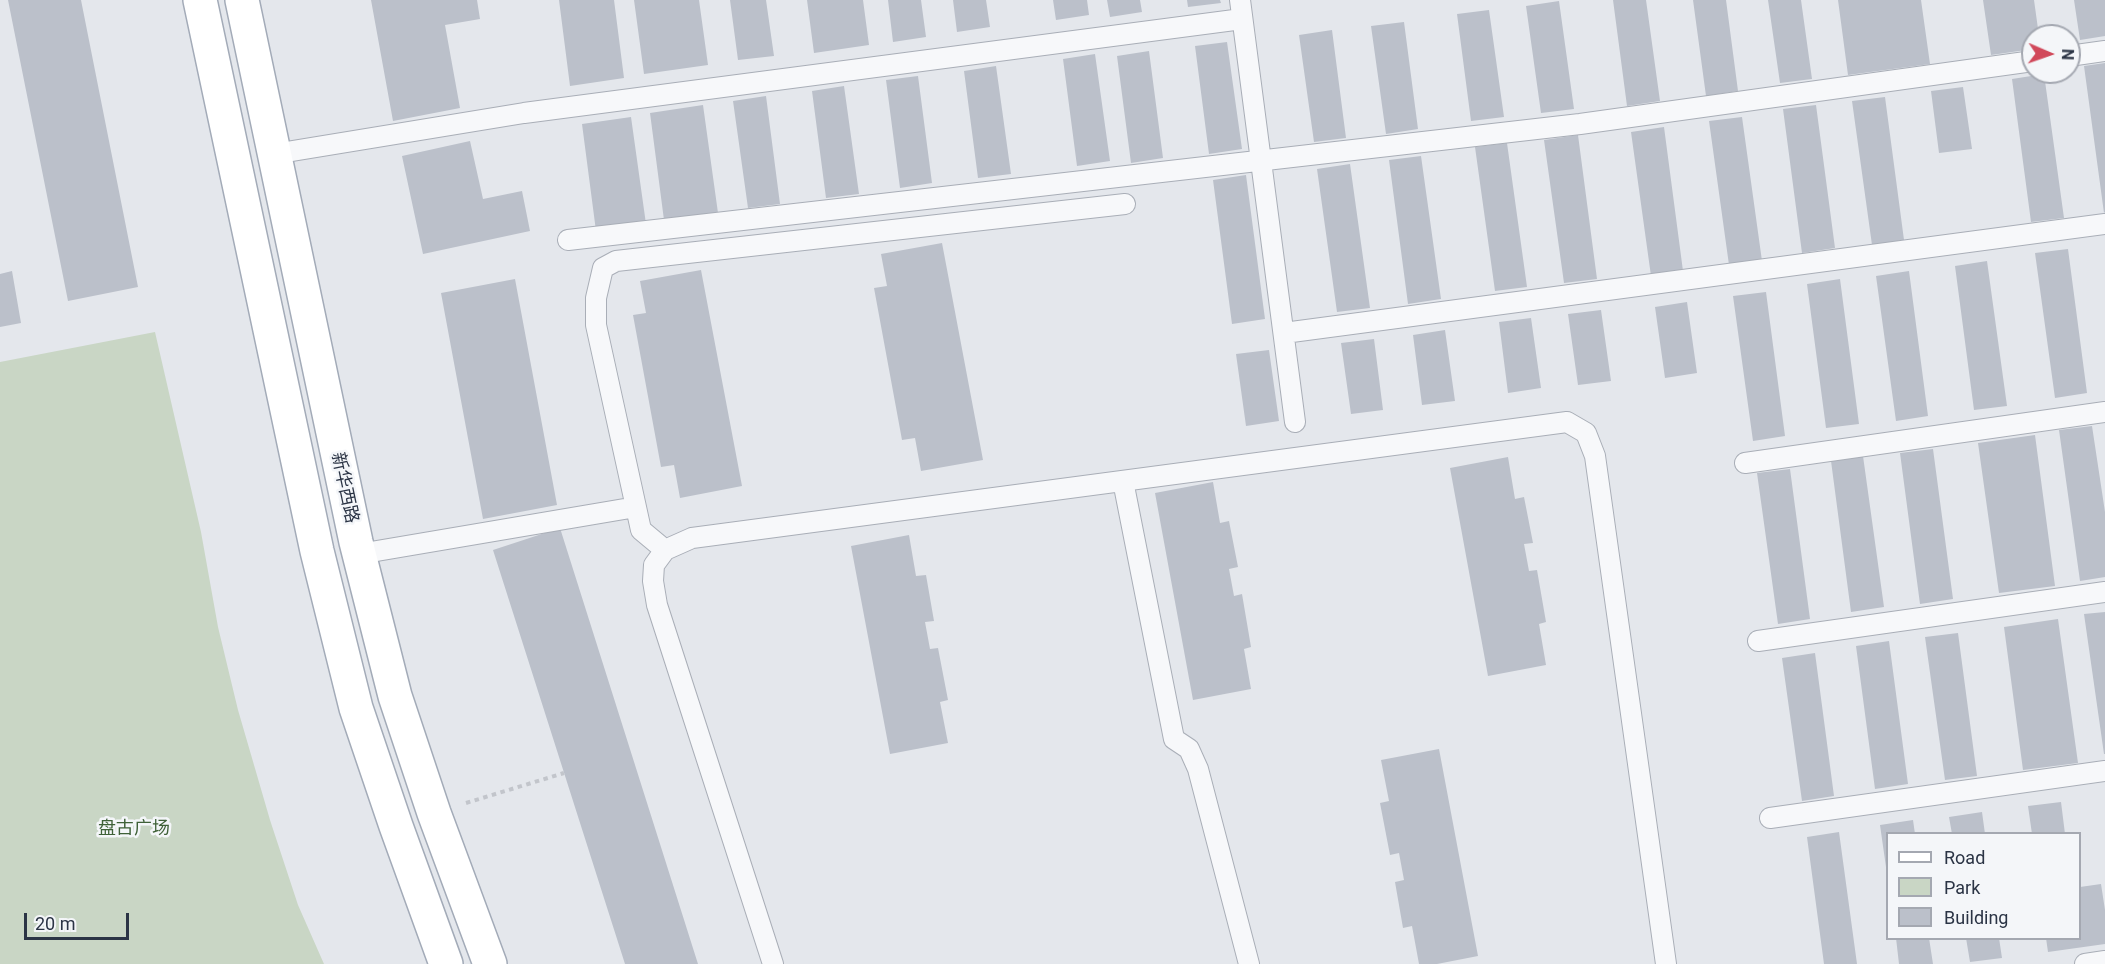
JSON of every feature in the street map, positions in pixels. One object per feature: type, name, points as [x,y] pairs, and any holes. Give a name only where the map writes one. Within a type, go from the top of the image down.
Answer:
[{"type":"main road","points":[[200,0],[317,551],[354,697],[396,826],[446,964]]},
{"type":"main road","name":"新华西路","points":[[242,0],[359,554],[395,696],[434,813],[490,964]]},
{"type":"lane","points":[[274,154],[524,113],[1241,9],[1294,422]]},
{"type":"lane","points":[[2081,54],[2105,51]]},
{"type":"lane","points":[[568,240],[1580,124],[2021,63]]},
{"type":"lane","points":[[665,550],[641,530],[596,326],[596,298],[603,268],[616,261],[1125,204]]},
{"type":"lane","points":[[1284,333],[2105,224]]},
{"type":"lane","points":[[1744,463],[2105,412]]},
{"type":"lane","points":[[773,964],[657,604],[653,581],[654,565],[665,550],[692,538],[1567,423],[1586,433],[1595,456],[1666,964]]},
{"type":"lane","points":[[1123,481],[1174,739],[1189,749],[1198,769],[1249,964]]},
{"type":"lane","points":[[359,554],[636,507]]},
{"type":"lane","points":[[1758,641],[2105,592]]},
{"type":"lane","points":[[1770,818],[2105,771]]},
{"type":"lane","points":[[2085,964],[2105,961]]},
{"type":"path","points":[[434,813],[564,773]]},
{"type":"green space","name":"盘古广场","points":[[155,332],[201,532],[218,627],[238,710],[298,905],[324,964],[0,964],[0,362]]},
{"type":"building","points":[[8,0],[81,0],[138,287],[68,301]]},
{"type":"building","points":[[371,0],[477,0],[480,19],[445,25],[460,108],[393,121]]},
{"type":"building","points":[[559,0],[614,0],[624,78],[570,86]]},
{"type":"building","points":[[634,0],[699,0],[708,65],[644,74]]},
{"type":"building","points":[[730,0],[766,0],[774,56],[738,60]]},
{"type":"building","points":[[807,0],[863,0],[869,45],[814,53]]},
{"type":"building","points":[[888,0],[921,0],[926,37],[893,42]]},
{"type":"building","points":[[953,0],[986,0],[990,27],[957,32]]},
{"type":"building","points":[[1053,0],[1087,0],[1089,15],[1056,20]]},
{"type":"building","points":[[1107,0],[1140,0],[1142,12],[1110,17]]},
{"type":"building","points":[[1187,0],[1220,0],[1221,3],[1188,7]]},
{"type":"building","points":[[1613,0],[1646,0],[1660,101],[1627,106]]},
{"type":"building","points":[[1693,0],[1726,0],[1738,91],[1706,96]]},
{"type":"building","points":[[1768,0],[1801,0],[1812,79],[1780,83]]},
{"type":"building","points":[[1838,0],[1921,0],[1930,64],[1848,75]]},
{"type":"building","points":[[1983,0],[2034,0],[2037,24],[2021,24],[2021,51],[1991,55]]},
{"type":"building","points":[[2074,0],[2105,0],[2105,36],[2081,40],[2081,24],[2078,24]]},
{"type":"building","points":[[1559,1],[1574,109],[1541,113],[1526,6]]},
{"type":"building","points":[[1489,10],[1504,117],[1471,121],[1457,14]]},
{"type":"building","points":[[1404,22],[1418,129],[1386,134],[1371,26]]},
{"type":"building","points":[[1332,30],[1346,138],[1314,142],[1299,35]]},
{"type":"building","points":[[1227,42],[1242,149],[1209,154],[1195,46]]},
{"type":"building","points":[[1149,51],[1163,158],[1131,163],[1117,56]]},
{"type":"building","points":[[1095,54],[1110,161],[1077,166],[1063,59]]},
{"type":"building","points":[[2105,63],[2105,212],[2104,213],[2084,66]]},
{"type":"building","points":[[996,66],[1011,174],[978,178],[964,71]]},
{"type":"building","points":[[918,76],[932,183],[900,188],[886,80]]},
{"type":"building","points":[[2021,78],[2021,84],[2045,84],[2064,218],[2031,222],[2012,79]]},
{"type":"building","points":[[844,86],[859,194],[826,198],[812,91]]},
{"type":"building","points":[[1963,87],[1972,149],[1939,153],[1931,91]]},
{"type":"building","points":[[766,96],[780,204],[748,208],[733,101]]},
{"type":"building","points":[[1885,97],[1904,240],[1872,245],[1852,101]]},
{"type":"building","points":[[703,105],[718,213],[664,220],[650,113]]},
{"type":"building","points":[[1816,105],[1835,248],[1802,253],[1783,109]]},
{"type":"building","points":[[631,117],[646,224],[596,231],[582,124]]},
{"type":"building","points":[[1742,117],[1762,261],[1729,265],[1709,121]]},
{"type":"building","points":[[1664,127],[1683,271],[1651,276],[1631,132]]},
{"type":"building","points":[[1578,135],[1597,279],[1564,283],[1544,140]]},
{"type":"building","points":[[470,141],[483,199],[522,191],[530,231],[423,254],[402,156]]},
{"type":"building","points":[[1507,143],[1527,287],[1495,291],[1475,147]]},
{"type":"building","points":[[1421,156],[1441,299],[1408,304],[1389,160]]},
{"type":"building","points":[[1350,164],[1370,308],[1337,312],[1317,169]]},
{"type":"building","points":[[1246,175],[1265,319],[1232,324],[1213,180]]},
{"type":"building","points":[[942,243],[983,460],[921,471],[915,438],[902,440],[874,288],[887,286],[881,254]]},
{"type":"building","points":[[2068,249],[2087,393],[2055,398],[2035,253]]},
{"type":"building","points":[[1987,261],[2007,406],[1974,410],[1955,266]]},
{"type":"building","points":[[701,270],[742,486],[680,498],[674,465],[661,467],[633,315],[646,313],[640,281]]},
{"type":"building","points":[[12,271],[21,323],[0,327],[0,274]]},
{"type":"building","points":[[1909,271],[1928,416],[1896,421],[1876,276]]},
{"type":"building","points":[[515,279],[557,505],[483,519],[441,293]]},
{"type":"building","points":[[1840,279],[1859,424],[1826,428],[1807,284]]},
{"type":"building","points":[[1766,292],[1785,436],[1753,441],[1733,296]]},
{"type":"building","points":[[1687,302],[1697,373],[1665,378],[1655,307]]},
{"type":"building","points":[[1601,310],[1611,381],[1578,385],[1568,314]]},
{"type":"building","points":[[1531,318],[1541,388],[1508,393],[1499,322]]},
{"type":"building","points":[[1445,330],[1455,401],[1422,405],[1413,335]]},
{"type":"building","points":[[1374,339],[1383,410],[1351,414],[1341,343]]},
{"type":"building","points":[[1269,350],[1279,421],[1246,426],[1236,354]]},
{"type":"building","points":[[2092,426],[2105,512],[2105,577],[2080,581],[2059,430]]},
{"type":"building","points":[[2035,435],[2055,586],[1999,593],[1978,443]]},
{"type":"building","points":[[1933,449],[1953,599],[1920,604],[1900,453]]},
{"type":"building","points":[[1863,456],[1884,607],[1851,612],[1831,461]]},
{"type":"building","points":[[1508,457],[1515,499],[1524,497],[1533,543],[1524,544],[1529,571],[1537,570],[1546,622],[1539,624],[1546,665],[1488,676],[1450,468]]},
{"type":"building","points":[[1790,469],[1810,619],[1778,624],[1757,473]]},
{"type":"building","points":[[1213,482],[1220,523],[1229,521],[1238,567],[1229,569],[1234,596],[1242,594],[1251,647],[1244,649],[1251,689],[1193,700],[1155,493]]},
{"type":"building","points":[[560,528],[698,964],[625,964],[493,550]]},
{"type":"building","points":[[909,535],[916,576],[926,575],[934,621],[925,622],[930,649],[938,648],[948,700],[940,702],[948,743],[890,754],[851,546]]},
{"type":"building","points":[[2105,612],[2105,754],[2104,754],[2084,614]]},
{"type":"building","points":[[2058,619],[2078,763],[2023,770],[2004,627]]},
{"type":"building","points":[[1958,633],[1977,776],[1945,780],[1925,637]]},
{"type":"building","points":[[1889,641],[1908,784],[1875,789],[1856,646]]},
{"type":"building","points":[[1815,653],[1834,796],[1802,801],[1782,658]]},
{"type":"building","points":[[1439,749],[1478,956],[1437,964],[1419,964],[1412,926],[1403,928],[1395,882],[1404,880],[1399,853],[1390,855],[1380,803],[1389,801],[1381,760]]},
{"type":"building","points":[[2061,802],[2065,832],[2032,832],[2028,806]]},
{"type":"building","points":[[1982,812],[1985,832],[1952,832],[1949,817]]},
{"type":"building","points":[[1913,820],[1915,832],[1886,832],[1886,867],[1880,825]]},
{"type":"building","points":[[1839,832],[1857,964],[1824,964],[1807,837]]},
{"type":"building","points":[[2101,884],[2105,910],[2105,944],[2048,952],[2046,940],[2081,940],[2081,887]]},
{"type":"building","points":[[1896,940],[1929,940],[1933,964],[1899,964]]},
{"type":"building","points":[[1966,940],[1999,940],[2002,958],[1970,962]]}]
